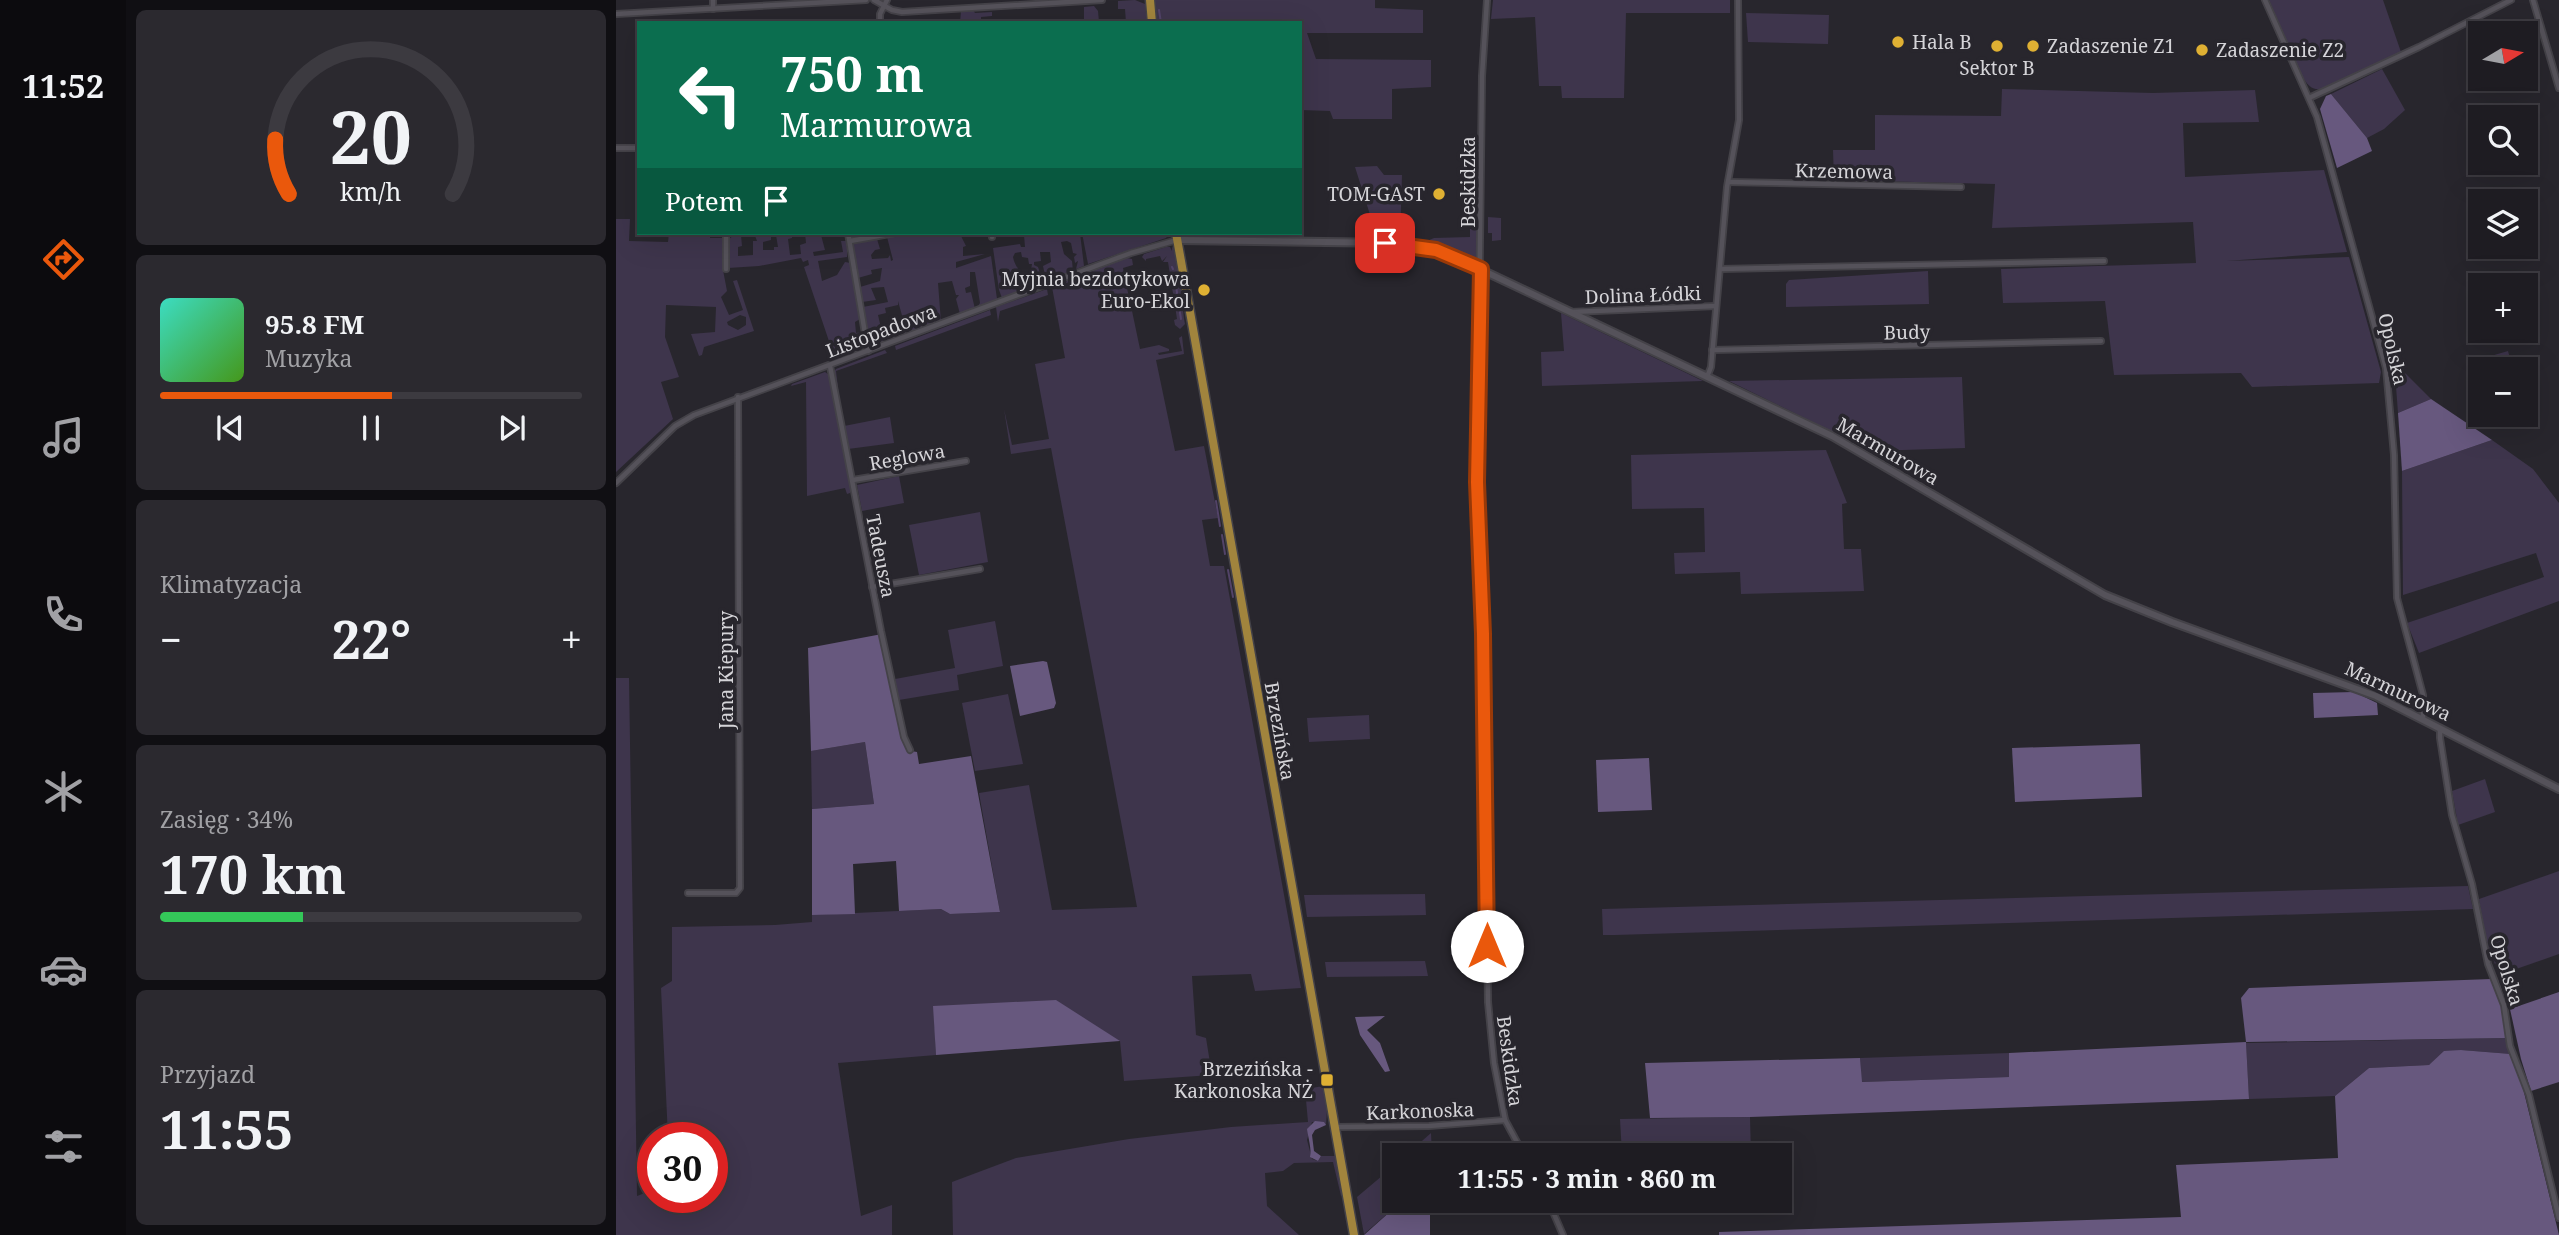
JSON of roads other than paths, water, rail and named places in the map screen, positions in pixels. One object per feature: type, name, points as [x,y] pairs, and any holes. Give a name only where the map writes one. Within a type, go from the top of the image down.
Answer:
[{"type":"main road","points":[[1150,0],[1153,21]]},
{"type":"main road","name":"Brzezińska","points":[[1176,236],[1354,1235]]},
{"type":"street","points":[[713,0],[713,9]]},
{"type":"street","points":[[616,14],[866,0]]},
{"type":"street","points":[[874,0],[886,3],[895,12],[1022,2],[1102,0]]},
{"type":"street","name":"Beskidzka","points":[[1487,0],[1482,76],[1477,482],[1483,634],[1487,967],[1494,1063],[1505,1120],[1517,1143]]},
{"type":"street","points":[[1707,377],[1728,182],[1739,120],[1738,0]]},
{"type":"street","name":"Opolska","points":[[2266,0],[2322,133],[2387,373],[2394,455],[2397,598],[2423,695],[2423,718]]},
{"type":"street","points":[[2309,98],[2419,47],[2511,0]]},
{"type":"street","points":[[2533,0],[2559,88]]},
{"type":"street","points":[[880,21],[880,14],[886,3]]},
{"type":"street","points":[[616,148],[637,148]]},
{"type":"street","name":"Krzemowa","points":[[1728,182],[1961,187]]},
{"type":"street","points":[[726,235],[726,269]]},
{"type":"street","points":[[848,235],[868,351]]},
{"type":"street","points":[[850,241],[884,235]]},
{"type":"street","points":[[1289,235],[1289,241]]},
{"type":"street","name":"Marmurowa","points":[[1176,236],[1412,245],[1443,252],[1832,436],[2105,595],[2347,684],[2423,718],[2559,789]]},
{"type":"street","name":"Listopadowa","points":[[616,483],[680,423],[705,410],[1176,236]]},
{"type":"street","points":[[1720,270],[2104,261]]},
{"type":"street","name":"Dolina Łódki","points":[[1570,312],[1716,306]]},
{"type":"street","name":"Budy","points":[[1712,350],[2101,341]]},
{"type":"street","name":"Tadeusza","points":[[830,366],[872,587],[904,737],[910,750]]},
{"type":"street","name":"Jana Kiepury","points":[[688,893],[736,893],[740,888],[738,397]]},
{"type":"street","name":"Reglowa","points":[[853,480],[966,461]]},
{"type":"street","points":[[872,587],[980,569]]},
{"type":"street","name":"Opolska","points":[[2440,727],[2452,815],[2472,884],[2488,964],[2504,1005],[2510,1046],[2529,1095],[2559,1218]]},
{"type":"street","name":"Karkonoska","points":[[1335,1128],[1429,1126],[1505,1120]]},
{"type":"street","points":[[1554,1213],[1563,1235]]},
{"type":"waterway","points":[[1159,10],[1161,21]]},
{"type":"waterway","points":[[1174,273],[1181,319]]},
{"type":"waterway","points":[[1216,501],[1220,526]]},
{"type":"waterway","points":[[1222,535],[1225,554]]},
{"type":"waterway","points":[[1228,570],[1233,597]]},
{"type":"place","name":"Hala B","points":[[1898,42]]},
{"type":"place","name":"Sektor B","points":[[1997,46]]},
{"type":"place","name":"Zadaszenie Z1","points":[[2033,46]]},
{"type":"place","name":"Zadaszenie Z2","points":[[2202,50]]},
{"type":"place","name":"TOM-GAST","points":[[1439,194]]},
{"type":"place","name":"Myjnia bezdotykowa Euro-Ekol","points":[[1204,290]]},
{"type":"place","name":"Brzezińska - Karkonoska NŻ","points":[[1327,1080]]}]
